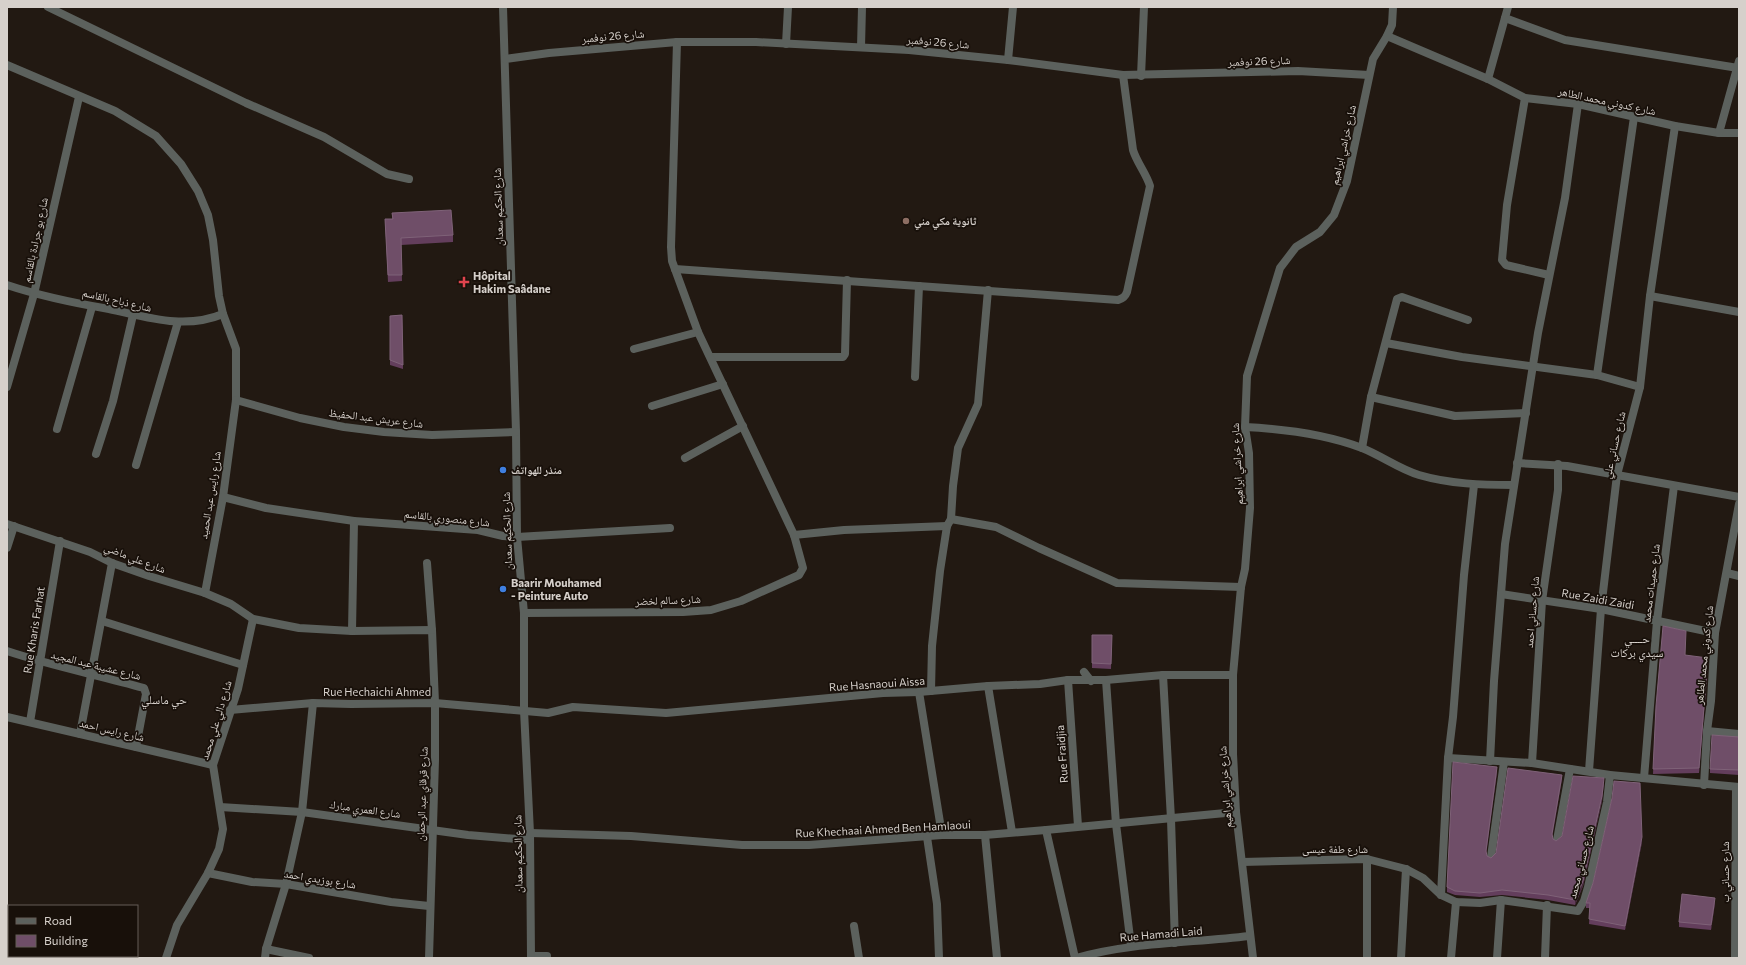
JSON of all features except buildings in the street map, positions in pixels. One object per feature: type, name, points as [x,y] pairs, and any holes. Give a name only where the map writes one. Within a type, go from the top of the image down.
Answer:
[{"type":"street","points":[[48,7],[246,103],[324,137],[387,174],[409,179]]},
{"type":"street","name":"شارع الحكيم سعدان","points":[[503,7],[516,432],[516,537],[524,613],[524,710],[530,836],[531,957]]},
{"type":"street","points":[[786,44],[788,7]]},
{"type":"street","points":[[861,47],[862,7]]},
{"type":"street","points":[[1008,60],[1013,7]]},
{"type":"street","points":[[1141,76],[1144,7]]},
{"type":"street","name":"شارع خراشي ابراهيم","points":[[1253,958],[1249,936],[1236,812],[1233,754],[1233,675],[1242,587],[1246,569],[1250,508],[1249,453],[1245,427],[1247,376],[1274,284],[1286,259],[1296,247],[1320,232],[1334,215],[1348,181],[1373,59],[1392,25],[1394,7]]},
{"type":"street","points":[[1488,79],[1508,7]]},
{"type":"street","points":[[1506,18],[1565,40],[1738,64],[1719,133]]},
{"type":"street","name":"شارع كدوني محمد الطاهر","points":[[1387,36],[1488,79],[1525,98],[1578,104],[1674,126],[1719,133],[1739,134]]},
{"type":"street","points":[[677,42],[671,247],[675,269],[698,332],[794,535],[949,523],[996,527],[1117,583],[1242,587]]},
{"type":"street","name":"شارع 26 نوفمبر","points":[[505,59],[677,42],[786,44],[861,47],[1008,60],[1141,76],[1298,71],[1369,75]]},
{"type":"street","name":"شارع رايس عبد الحميد","points":[[7,65],[79,97],[115,111],[156,136],[181,164],[198,191],[208,215],[213,240],[219,296],[223,314],[236,348],[236,400],[223,497],[205,593]]},
{"type":"street","points":[[675,269],[1118,300],[1125,296],[1150,194],[1148,178],[1136,160],[1133,150],[1123,75]]},
{"type":"street","name":"شارع بو جرادة بالقاسم","points":[[7,387],[34,294],[79,97]]},
{"type":"street","points":[[1525,98],[1507,205],[1502,260],[1506,265],[1549,275]]},
{"type":"street","points":[[1490,761],[1501,576],[1513,486],[1549,275],[1565,198],[1578,104]]},
{"type":"street","points":[[1597,374],[1634,117]]},
{"type":"street","name":"شارع حساني علي","points":[[1589,771],[1600,609],[1617,475],[1640,386],[1650,296],[1674,126]]},
{"type":"street","points":[[711,357],[843,356],[845,354],[847,280]]},
{"type":"street","name":"شارع ذباح بالقاسم","points":[[7,285],[34,294],[154,320],[192,322],[214,318],[223,314]]},
{"type":"street","points":[[915,378],[919,286]]},
{"type":"street","points":[[931,691],[932,646],[940,571],[949,523],[958,448],[978,404],[988,290]]},
{"type":"street","points":[[1650,296],[1739,312]]},
{"type":"street","points":[[1362,448],[1371,397],[1397,299],[1400,297],[1468,320]]},
{"type":"street","points":[[57,429],[92,306]]},
{"type":"street","points":[[96,454],[113,401],[133,316]]},
{"type":"street","points":[[136,465],[178,322]]},
{"type":"street","points":[[634,349],[698,332]]},
{"type":"street","points":[[1386,343],[1462,357],[1597,374],[1640,386]]},
{"type":"street","points":[[652,406],[723,384]]},
{"type":"street","points":[[1371,397],[1455,416],[1526,413]]},
{"type":"street","name":"شارع عريش عبد الحفيظ","points":[[236,400],[300,418],[344,427],[384,432],[432,435],[516,432]]},
{"type":"street","points":[[685,458],[743,426]]},
{"type":"street","points":[[1245,427],[1291,430],[1362,448],[1400,468],[1419,475],[1474,485],[1513,486]]},
{"type":"street","points":[[1517,463],[1558,464],[1739,497]]},
{"type":"street","name":"شارع حساني احمد","points":[[1532,763],[1542,601],[1558,490],[1558,464]]},
{"type":"street","points":[[1441,895],[1448,758],[1453,717],[1464,575],[1474,485]]},
{"type":"street","name":"شارع حميدات محمد","points":[[1644,778],[1657,621],[1674,486]]},
{"type":"street","name":"شارع منصوري بالقاسم","points":[[223,497],[266,508],[354,521],[478,530],[503,536],[516,537],[670,528]]},
{"type":"street","name":"شارع كدوني محمد الطاهر","points":[[1704,785],[1706,731],[1711,701],[1716,633],[1739,504]]},
{"type":"street","points":[[352,631],[354,521]]},
{"type":"street","points":[[7,548],[10,525]]},
{"type":"street","name":"شارع علي ماضي","points":[[10,525],[90,552],[112,563],[185,588],[205,593],[231,604],[253,619]]},
{"type":"street","name":"شارع سالم لخضر","points":[[524,613],[683,612],[711,610],[741,601],[799,574],[803,568],[794,535]]},
{"type":"street","name":"Rue Kharis Farhat","points":[[30,722],[60,541]]},
{"type":"street","points":[[80,734],[112,563]]},
{"type":"street","name":"شارع قرقاي عبد الرحمان","points":[[427,563],[435,703],[429,906],[429,958]]},
{"type":"street","points":[[1726,572],[1739,576]]},
{"type":"street","name":"Rue Zaidi Zaidi","points":[[1501,594],[1600,609],[1716,633]]},
{"type":"street","points":[[253,619],[299,628],[352,631],[432,630]]},
{"type":"street","name":"شارع دالي علي محمد","points":[[166,958],[177,925],[208,873],[219,848],[223,829],[216,792],[213,765],[238,689],[253,619]]},
{"type":"street","points":[[102,621],[243,665]]},
{"type":"street","name":"شارع عشيبة عبد المجيد","points":[[7,651],[40,662],[91,673],[144,688],[146,691],[136,747]]},
{"type":"street","points":[[1084,672],[1091,681]]},
{"type":"street","points":[[1163,675],[1171,819],[1175,943]]},
{"type":"street","name":"Rue Hasnaoui Aissa","points":[[524,710],[548,713],[573,707],[666,713],[883,693],[1040,684],[1068,680],[1091,681],[1163,675],[1233,675]]},
{"type":"street","name":"Rue Fraidjia","points":[[1068,680],[1078,826]]},
{"type":"street","points":[[1106,680],[1116,824],[1131,946]]},
{"type":"street","points":[[988,686],[1012,832]]},
{"type":"street","points":[[920,692],[942,835]]},
{"type":"street","points":[[265,958],[266,949],[286,884],[302,812],[314,703]]},
{"type":"street","name":"Rue Hechaichi Ahmed","points":[[230,710],[314,703],[435,703],[507,711],[524,710]]},
{"type":"street","name":"شارع رايس احمد","points":[[7,717],[213,765]]},
{"type":"street","points":[[1706,731],[1739,734]]},
{"type":"street","points":[[1448,758],[1532,763],[1610,775],[1737,787]]},
{"type":"street","points":[[1491,858],[1504,762]]},
{"type":"street","points":[[1557,840],[1570,770]]},
{"type":"street","name":"شارع حساني محمد","points":[[1441,895],[1456,902],[1485,903],[1501,900],[1547,905],[1574,911],[1578,910],[1584,901],[1607,802],[1610,775]]},
{"type":"street","name":"شارع حساني ب","points":[[1735,958],[1737,901],[1737,787]]},
{"type":"street","name":"شارع العمري مبارك","points":[[220,807],[302,812],[371,820],[432,830],[530,836]]},
{"type":"street","name":"Rue Khechaai Ahmed Ben Hamlaoui","points":[[530,836],[631,836],[742,845],[809,845],[942,835],[985,835],[1236,812]]},
{"type":"street","points":[[1046,830],[1075,958]]},
{"type":"street","points":[[985,835],[997,958]]},
{"type":"street","points":[[927,837],[937,904],[939,958]]},
{"type":"street","points":[[1367,859],[1367,958]]},
{"type":"street","name":"شارع طفة عيسى","points":[[1242,862],[1367,859],[1406,869],[1423,878],[1441,895]]},
{"type":"street","points":[[1401,958],[1406,869]]},
{"type":"street","name":"شارع بوزيدي احمد","points":[[208,873],[252,882],[286,884],[391,902],[429,906]]},
{"type":"street","points":[[1497,958],[1501,900]]},
{"type":"street","points":[[1451,958],[1456,902]]},
{"type":"street","points":[[1545,958],[1547,905]]},
{"type":"street","points":[[854,926],[859,958]]},
{"type":"street","name":"Rue Hamadi Laid","points":[[1075,958],[1131,946],[1202,942],[1249,936]]},
{"type":"street","points":[[266,949],[307,958]]},
{"type":"street","points":[[531,957],[547,956]]},
{"type":"place","name":"ثانوية مكي مني","points":[[906,221]]},
{"type":"place","name":"Hôpital Hakim Saâdane","points":[[464,282]]},
{"type":"place","name":"منذر للهواتف","points":[[503,470]]},
{"type":"place","name":"Baarir Mouhamed - Peinture Auto","points":[[503,589]]},
{"type":"district","name":"حــــي سيدي بركات","points":[[1637,646]]},
{"type":"district","name":"حي ماسلي","points":[[164,700]]}]
